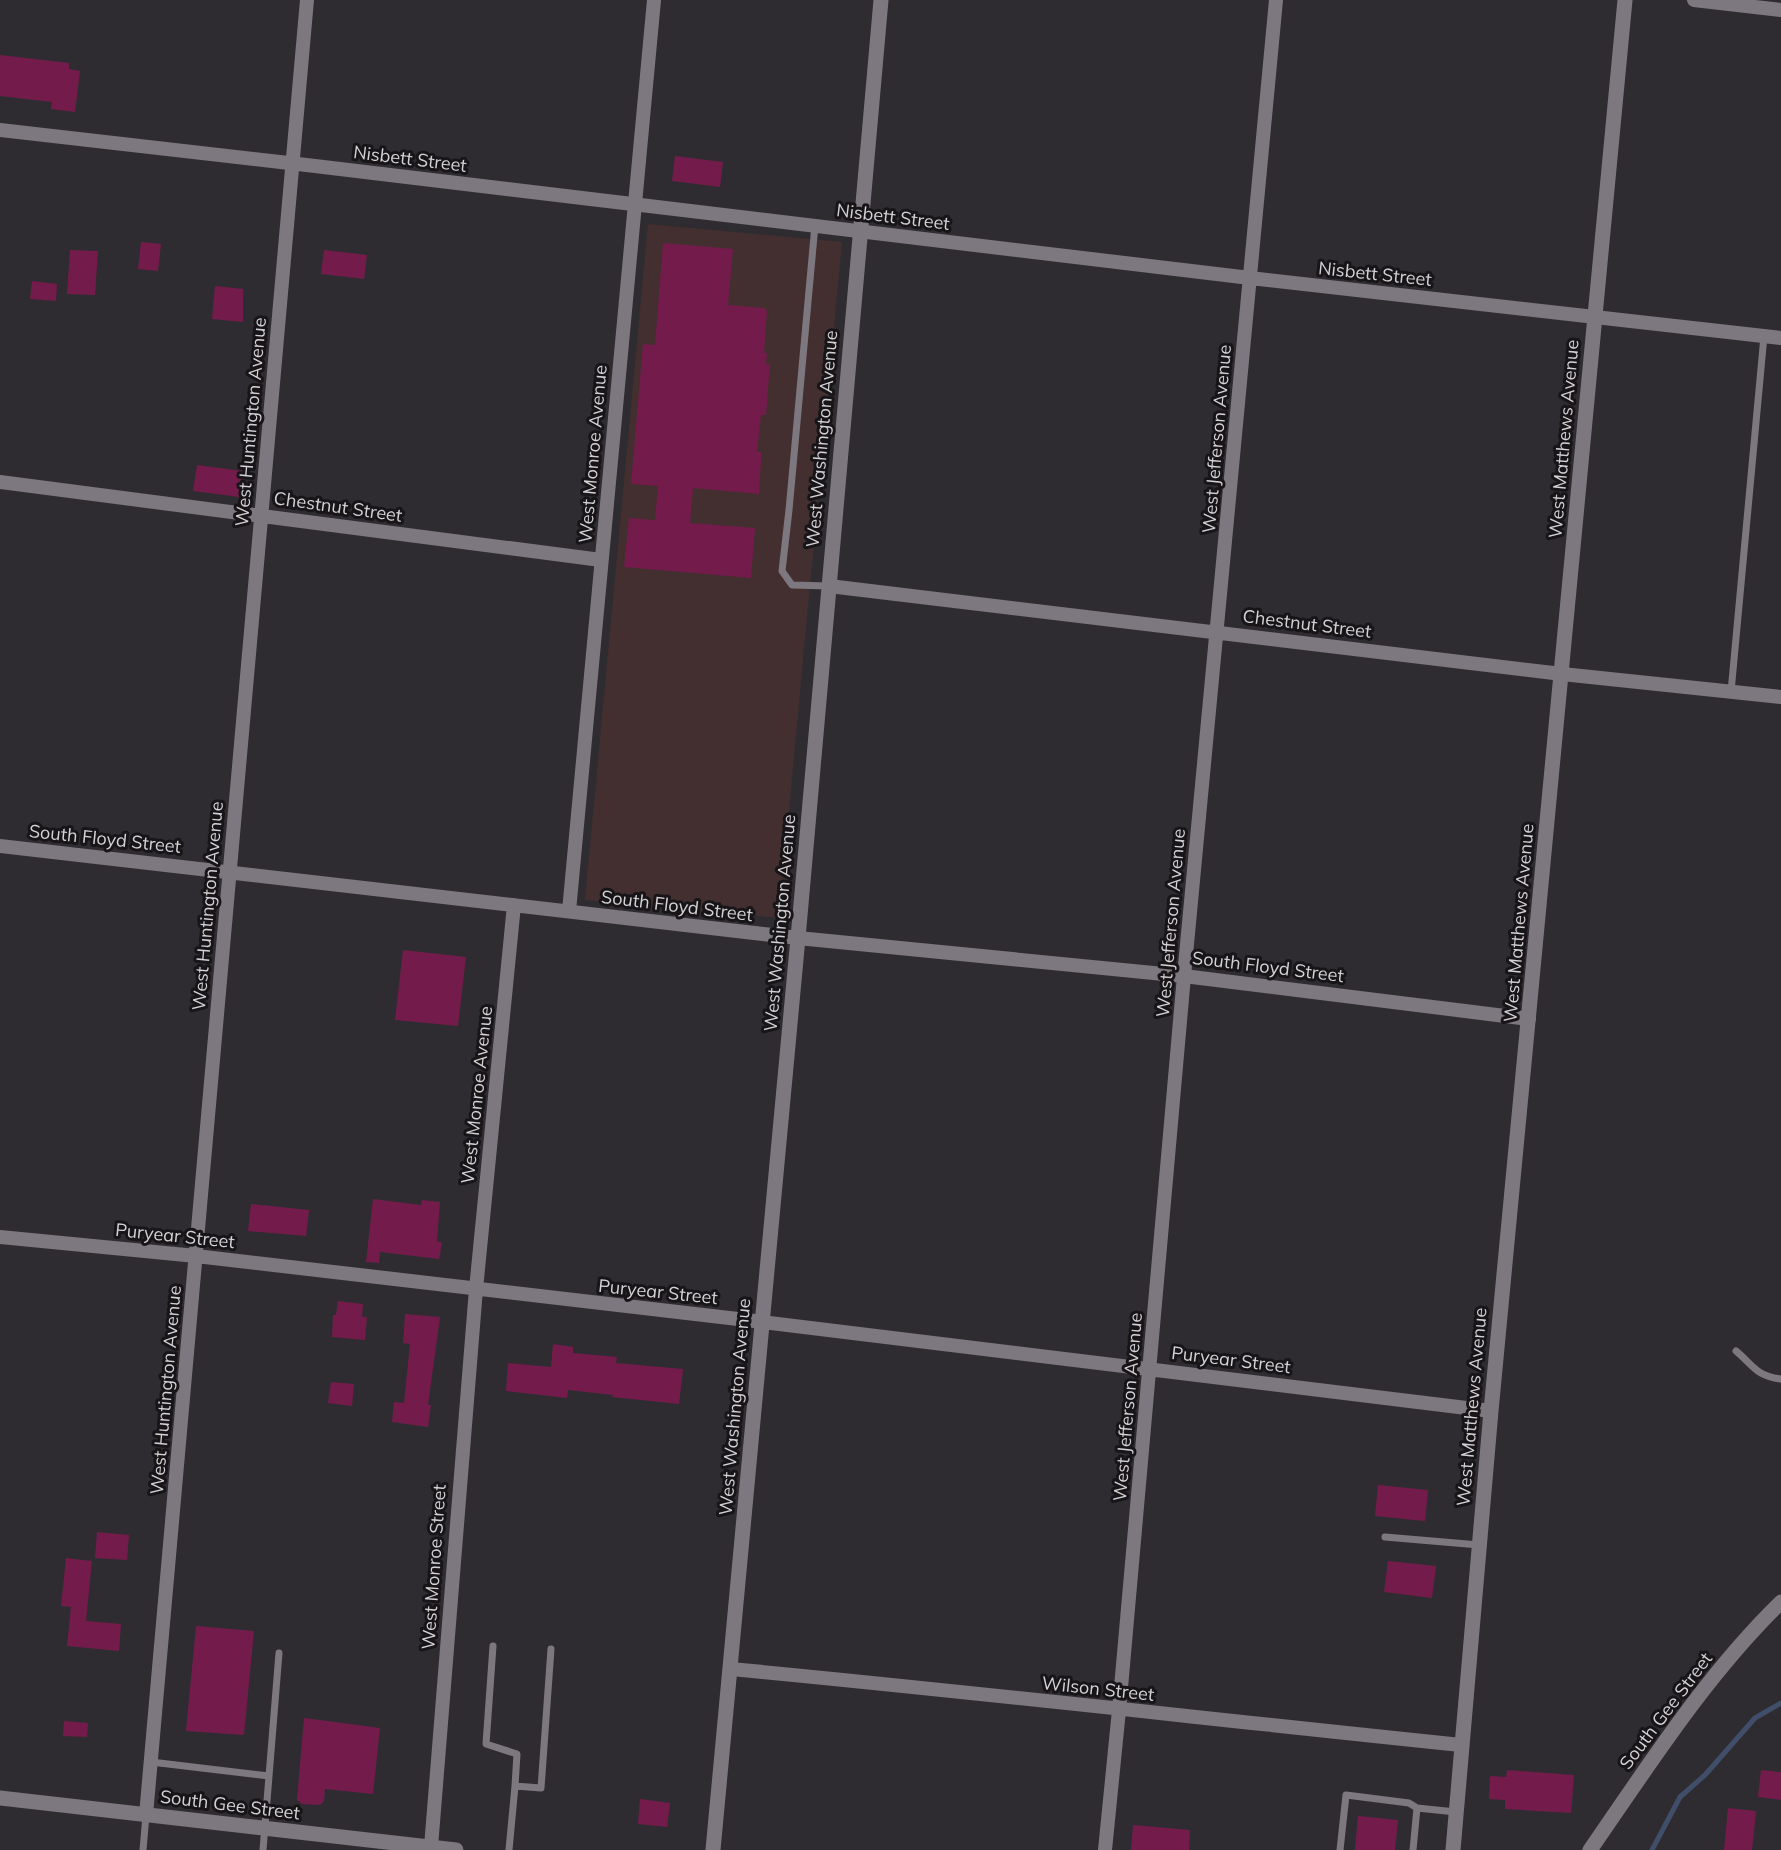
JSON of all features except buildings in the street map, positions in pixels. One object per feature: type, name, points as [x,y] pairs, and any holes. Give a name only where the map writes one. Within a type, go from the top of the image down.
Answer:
[{"type":"street","name":"West Huntington Avenue","points":[[146,1815],[307,0]]},
{"type":"street","name":"West Monroe Avenue","points":[[569,911],[654,0]]},
{"type":"street","name":"West Washington Avenue","points":[[713,1850],[798,938],[881,0]]},
{"type":"street","name":"West Jefferson Avenue","points":[[1105,1850],[1276,0]]},
{"type":"street","name":"West Matthews Avenue","points":[[1453,1850],[1491,1411],[1625,0]]},
{"type":"street","points":[[1694,0],[1781,10]]},
{"type":"street","name":"Nisbett Street","points":[[0,130],[1250,278],[1595,315],[1781,338]]},
{"type":"street","name":"Chestnut Street","points":[[0,483],[601,560]]},
{"type":"street","name":"Chestnut Street","points":[[829,586],[1562,674],[1781,697]]},
{"type":"street","name":"South Floyd Street","points":[[0,846],[798,938],[1184,976],[1529,1018]]},
{"type":"street","name":"West Monroe Avenue","points":[[476,1289],[514,904]]},
{"type":"street","name":"Puryear Street","points":[[0,1237],[196,1256],[761,1321],[1491,1411]]},
{"type":"street","name":"West Monroe Street","points":[[430,1847],[476,1289]]},
{"type":"street","name":"South Gee Street","points":[[1594,1848],[1690,1707],[1758,1624],[1781,1602]]},
{"type":"street","name":"Wilson Street","points":[[731,1669],[936,1688],[1119,1710],[1461,1745]]},
{"type":"street","name":"South Gee Street","points":[[0,1798],[265,1829],[351,1844],[456,1850]]},
{"type":"lane","points":[[815,225],[782,570],[792,585],[829,586]]},
{"type":"lane","points":[[1731,692],[1764,336]]},
{"type":"lane","points":[[1736,1352],[1751,1363],[1759,1374],[1781,1379]]},
{"type":"lane","points":[[1385,1537],[1479,1545]]},
{"type":"lane","points":[[493,1646],[486,1744],[517,1754],[509,1850]]},
{"type":"lane","points":[[515,1786],[541,1788],[551,1649]]},
{"type":"lane","points":[[263,1850],[279,1653]]},
{"type":"lane","points":[[151,1762],[269,1776]]},
{"type":"lane","points":[[1340,1850],[1346,1795],[1409,1803],[1417,1808],[1456,1812]]},
{"type":"lane","points":[[1413,1850],[1417,1808]]},
{"type":"lane","points":[[143,1850],[146,1815]]},
{"type":"shaded area","points":[[648,224],[842,242],[779,918],[585,900]]},
{"type":"waterway","points":[[1652,1850],[1680,1797],[1705,1775],[1755,1718],[1781,1703]]}]
